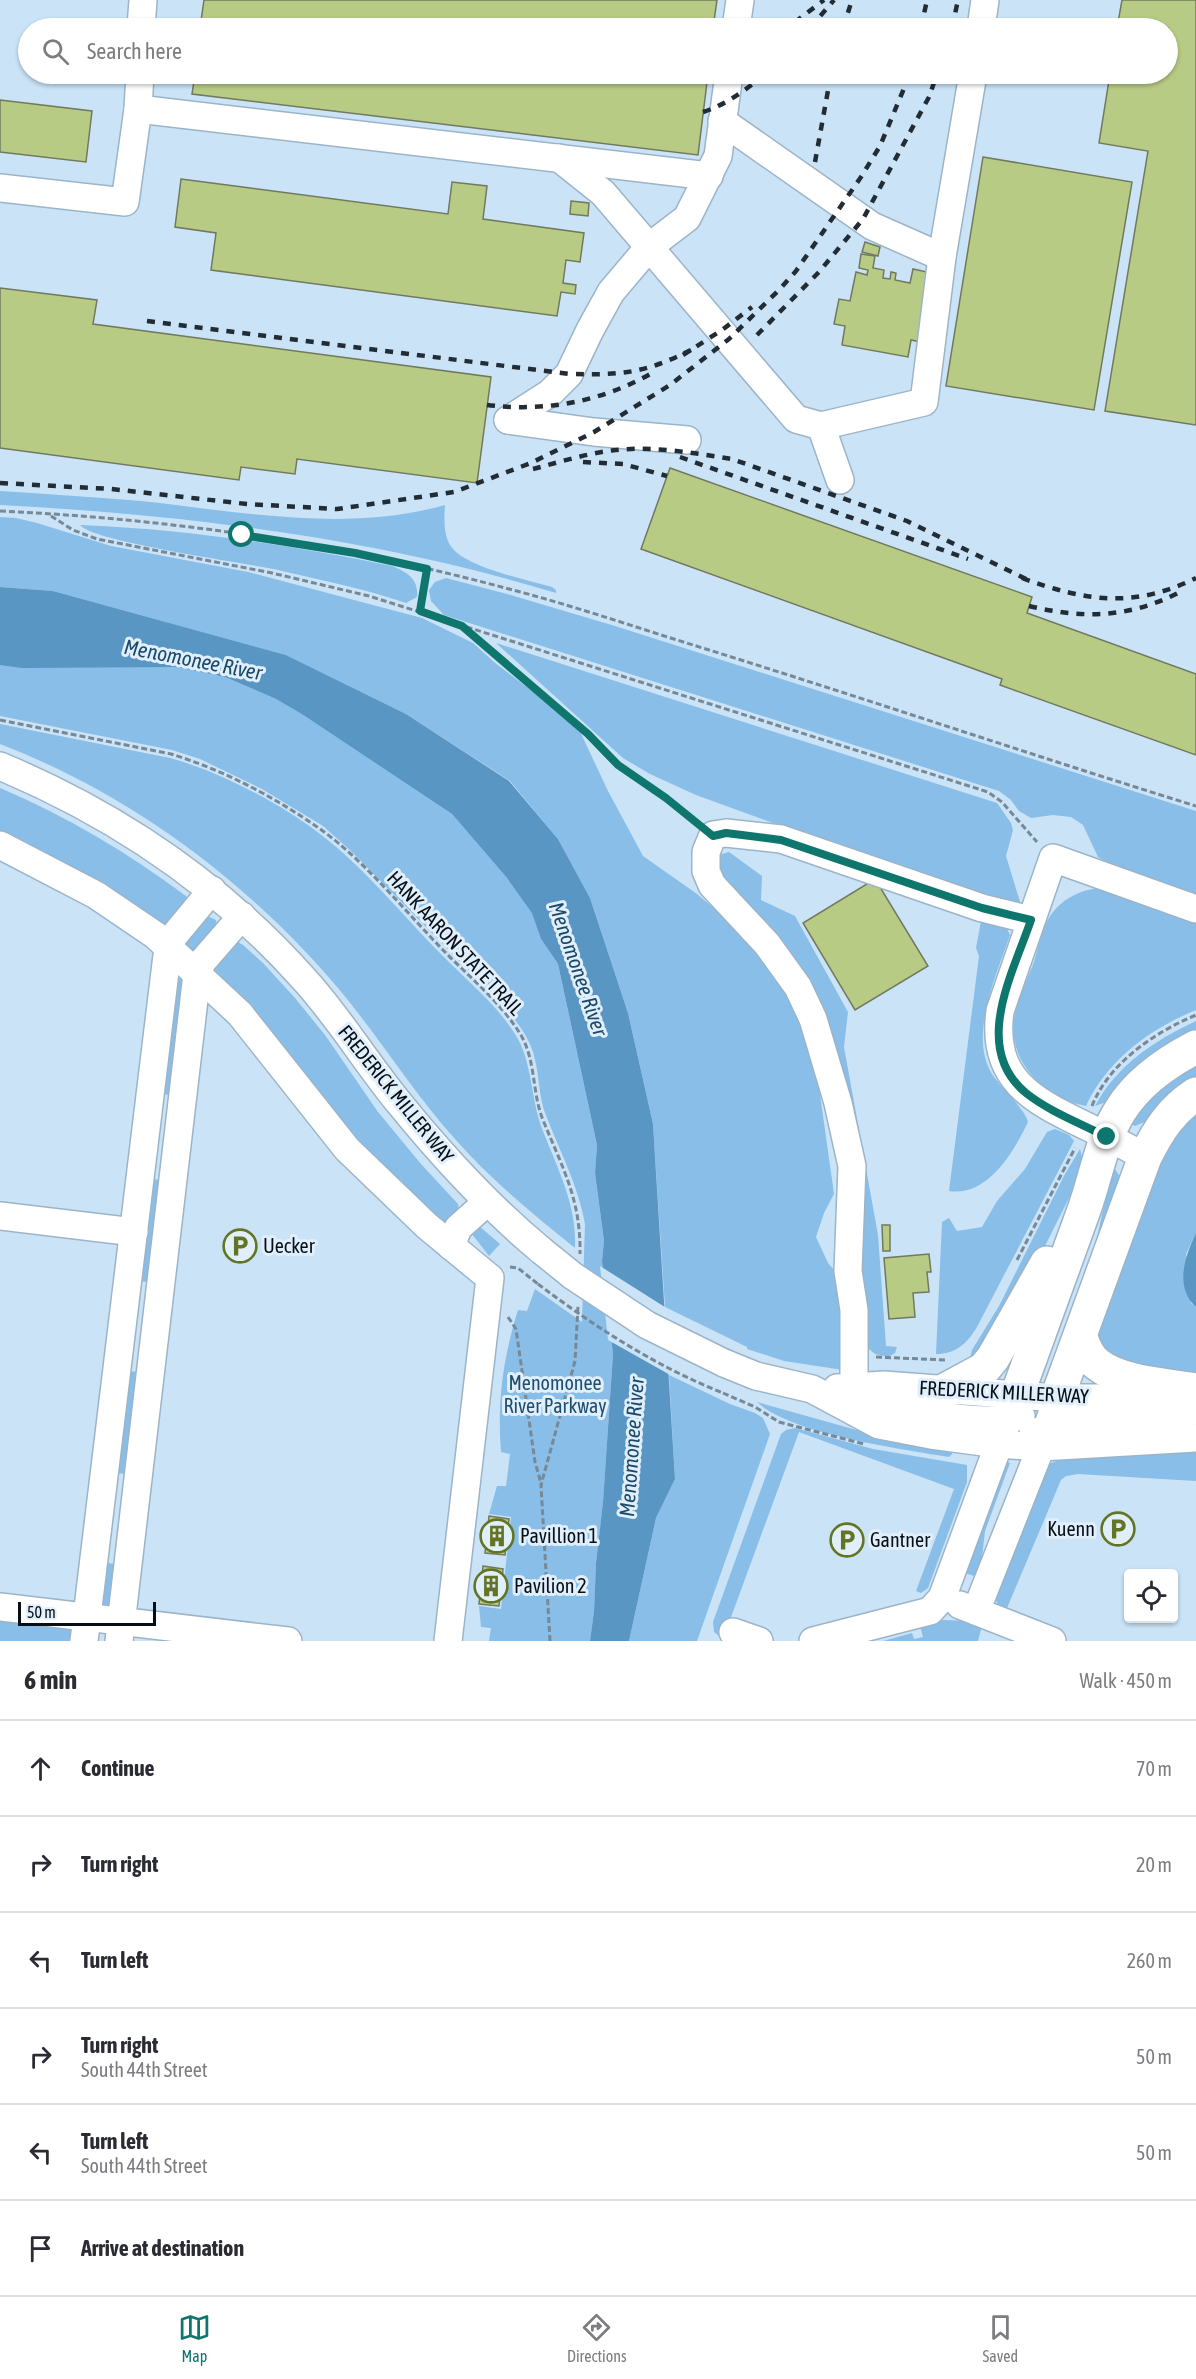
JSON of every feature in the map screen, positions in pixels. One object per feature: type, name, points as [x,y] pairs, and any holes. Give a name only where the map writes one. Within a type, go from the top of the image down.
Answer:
[{"type":"highway","points":[[1007,1420],[1085,1207],[1092,1141],[1144,1083],[1171,1061],[1196,1047]]},
{"type":"highway","points":[[1057,1398],[1145,1157],[1165,1121],[1179,1106],[1196,1094]]},
{"type":"highway","points":[[949,1374],[984,1369],[993,1358],[1050,1257],[1085,1207]]},
{"type":"highway","points":[[1081,1336],[1086,1351],[1098,1364],[1113,1373],[1196,1390]]},
{"type":"street","points":[[142,18],[143,0]]},
{"type":"street","points":[[737,18],[740,0]]},
{"type":"street","points":[[983,18],[986,0]]},
{"type":"street","points":[[0,188],[124,202],[138,109],[139,84]]},
{"type":"street","points":[[687,440],[594,432],[508,420],[550,393],[569,374],[611,292],[649,246],[687,218],[718,156],[728,84]]},
{"type":"street","points":[[559,158],[603,193],[796,419],[821,426],[924,402],[942,257],[971,84]]},
{"type":"street","points":[[138,109],[709,176]]},
{"type":"street","points":[[722,121],[872,226],[942,257]]},
{"type":"street","points":[[821,426],[840,480]]},
{"type":"street","name":"FREDERICK MILLER WAY","points":[[0,766],[109,818],[171,859],[212,890],[242,916],[304,979],[399,1103],[486,1203],[573,1276],[647,1325],[756,1376],[812,1389],[879,1425],[1007,1420]]},
{"type":"street","points":[[854,1387],[854,1310],[848,1271],[852,1166],[838,1103],[813,1019],[798,987],[767,944],[712,885],[706,871],[706,852],[713,836],[726,833],[781,840],[982,908],[1031,920]]},
{"type":"street","points":[[0,845],[96,895],[155,935],[240,1014],[347,1149],[427,1226],[490,1278],[448,1641]]},
{"type":"street","points":[[1145,1157],[1092,1141],[1024,1091],[1010,1074],[1002,1059],[998,1028],[1000,1011],[1053,858],[1196,909]]},
{"type":"street","points":[[86,1629],[168,947],[173,937],[212,890]]},
{"type":"street","points":[[120,1631],[198,974],[202,962],[242,916]]},
{"type":"street","points":[[145,1136],[178,1140]]},
{"type":"street","points":[[451,1246],[458,1228],[486,1203]]},
{"type":"street","points":[[0,1216],[134,1232]]},
{"type":"street","points":[[122,1329],[155,1333]]},
{"type":"street","name":"FREDERICK MILLER WAY","points":[[812,1389],[884,1385],[949,1374],[1007,1420],[1044,1438],[1196,1438]]},
{"type":"street","points":[[813,1641],[930,1611],[942,1598],[1007,1420],[1024,1416],[1057,1398]]},
{"type":"street","points":[[976,1611],[1044,1438],[1057,1398]]},
{"type":"street","name":"FREDERICK MILLER WAY","points":[[1057,1398],[1196,1398]]},
{"type":"street","points":[[1044,1438],[1064,1424],[1196,1411]]},
{"type":"street","points":[[99,1522],[132,1526]]},
{"type":"street","points":[[942,1598],[1052,1641]]},
{"type":"street","points":[[0,1607],[86,1629],[288,1641]]},
{"type":"street","points":[[733,1632],[759,1641]]},
{"type":"path","points":[[0,511],[139,522],[264,538],[355,553],[509,589],[892,707],[1196,806]]},
{"type":"path","points":[[50,515],[73,530],[97,539],[272,573],[369,596],[420,611],[987,792],[1002,802],[1053,858]]},
{"type":"path","points":[[420,611],[427,569]]},
{"type":"path","points":[[462,626],[588,734],[618,765],[666,798],[713,836]]},
{"type":"path","name":"HANK AARON STATE TRAIL","points":[[0,720],[171,754],[197,762],[260,792],[321,830],[349,854],[499,1007],[521,1036],[530,1055],[537,1105],[572,1189],[578,1213],[579,1263]]},
{"type":"path","points":[[1014,1267],[1092,1141]]},
{"type":"path","points":[[538,1284],[626,1344],[673,1370],[755,1407],[779,1422],[874,1447]]},
{"type":"path","points":[[541,1485],[575,1361],[579,1299]]},
{"type":"path","points":[[502,1309],[516,1329],[535,1462],[541,1485],[550,1641]]},
{"type":"path","points":[[876,1357],[949,1374]]},
{"type":"green space","points":[[0,491],[141,501],[294,518],[370,518],[445,505],[446,535],[454,550],[486,568],[552,587],[556,593],[420,557],[281,532],[141,515],[0,505]]},
{"type":"green space","points":[[0,517],[37,523],[111,546],[248,572],[422,618],[473,643],[494,662],[577,725],[608,791],[643,856],[697,894],[729,921],[791,992],[817,1073],[834,1194],[824,1213],[816,1237],[828,1263],[844,1282],[843,1370],[784,1361],[747,1349],[665,1307],[653,1124],[628,1013],[590,898],[558,839],[510,781],[406,714],[286,655],[53,591],[0,587]]},
{"type":"green space","points":[[80,525],[159,530],[237,539],[392,566],[411,577],[416,585],[417,597],[406,603],[359,589],[278,570],[140,545],[91,532]]},
{"type":"green space","points":[[446,578],[615,626],[1196,811],[1196,896],[1109,864],[1098,857],[1083,825],[1071,817],[1053,815],[1031,818],[1019,811],[1011,800],[999,791],[444,615],[431,601],[429,590],[435,582]]},
{"type":"green space","points":[[496,643],[997,803],[1011,823],[1013,830],[1006,856],[1021,905],[968,894],[696,795],[650,774],[623,758]]},
{"type":"green space","name":"Menomonee River Parkway","points":[[0,660],[92,667],[176,667],[225,677],[276,699],[302,713],[452,814],[507,878],[533,913],[541,939],[558,964],[597,1145],[595,1173],[604,1241],[602,1261],[613,1354],[603,1503],[590,1641],[489,1641],[491,1628],[481,1627],[479,1606],[501,1609],[511,1517],[489,1514],[497,1486],[506,1486],[510,1454],[501,1452],[501,1398],[508,1345],[518,1310],[527,1311],[535,1289],[582,1322],[585,1224],[582,1209],[573,1180],[544,1110],[533,1052],[518,1023],[351,851],[323,826],[262,789],[200,759],[172,750],[0,716]]},
{"type":"green space","points":[[0,724],[170,758],[189,764],[268,800],[304,822],[337,847],[493,1005],[511,1027],[527,1061],[539,1120],[570,1202],[575,1248],[513,1196],[469,1154],[425,1102],[338,988],[265,912],[226,877],[141,815],[49,765],[0,744]]},
{"type":"green space","points":[[0,788],[96,836],[164,880],[186,896],[188,901],[167,929],[0,836]]},
{"type":"green space","points":[[729,852],[762,876],[761,900],[795,916],[848,1012],[844,1047],[878,1235],[886,1346],[897,1347],[895,1353],[888,1357],[875,1354],[863,1344],[829,1046],[722,885],[711,857]]},
{"type":"green space","points":[[1098,889],[1196,922],[1196,1010],[1162,1027],[1118,1060],[1095,1089],[1086,1106],[1057,1096],[1033,1076],[1017,1050],[1014,1019],[1050,916],[1063,902],[1074,895],[1086,890]]},
{"type":"green space","points":[[207,916],[216,920],[217,925],[192,955],[181,945]]},
{"type":"green space","points":[[981,921],[1006,926],[1010,935],[987,1005],[983,1041],[985,1058],[992,1074],[1023,1111],[1028,1122],[998,1170],[976,1187],[963,1191],[949,1191],[979,956],[976,948]]},
{"type":"green space","points":[[236,941],[263,963],[295,998],[325,1035],[378,1112],[458,1204],[459,1210],[446,1223],[443,1224],[407,1198],[210,971]]},
{"type":"green space","points":[[174,978],[186,979],[171,1095],[162,1094]]},
{"type":"green space","points":[[1196,1021],[1196,1034],[1109,1101],[1095,1106],[1114,1078],[1138,1055]]},
{"type":"green space","points":[[1196,1061],[1196,1077],[1147,1121],[1135,1126],[1130,1123],[1148,1096]]},
{"type":"green space","points":[[1196,1108],[1196,1233],[1186,1254],[1191,1303],[1196,1307],[1196,1373],[1129,1366],[1112,1360],[1102,1348],[1098,1322],[1159,1157]]},
{"type":"green space","points":[[1055,1129],[1069,1135],[1074,1141],[977,1327],[960,1347],[943,1354],[936,1354],[942,1222],[949,1218],[957,1231],[982,1227],[997,1201],[1025,1169],[1047,1132]]},
{"type":"green space","points":[[1080,1149],[1083,1160],[1081,1174],[1006,1324],[989,1350],[970,1358],[972,1350],[999,1306],[1065,1174]]},
{"type":"green space","points":[[1113,1166],[1120,1177],[1119,1183],[1048,1382],[1044,1382],[1095,1246]]},
{"type":"green space","points":[[151,1179],[162,1180],[149,1282],[139,1281]]},
{"type":"green space","points":[[479,1226],[500,1244],[489,1256],[472,1234],[473,1230]]},
{"type":"green space","points":[[128,1371],[140,1372],[127,1474],[117,1473]]},
{"type":"green space","points":[[669,1375],[730,1404],[755,1413],[763,1418],[770,1434],[697,1641],[629,1641],[656,1518],[675,1479]]},
{"type":"green space","points":[[757,1402],[885,1438],[953,1449],[952,1454],[949,1457],[848,1439],[795,1423],[773,1413]]},
{"type":"green space","points":[[795,1428],[873,1449],[967,1465],[967,1482],[928,1588],[921,1593],[916,1591],[954,1489],[799,1432],[723,1639],[714,1632],[713,1622],[781,1434]]},
{"type":"green space","points":[[1196,1450],[1196,1481],[1078,1474],[1066,1476],[1061,1480],[1007,1608],[1006,1610],[1000,1607],[994,1598],[1049,1464],[1061,1459]]},
{"type":"green space","points":[[1007,1462],[1010,1463],[985,1531],[980,1575],[977,1577],[965,1573]]},
{"type":"green space","points":[[105,1563],[117,1564],[114,1608],[101,1609]]},
{"type":"green space","points":[[0,1617],[73,1627],[74,1641],[0,1641]]},
{"type":"green space","points":[[944,1620],[968,1621],[982,1625],[978,1641],[883,1641],[912,1633],[914,1639],[923,1637],[920,1626]]},
{"type":"water","name":"Menomonee River","points":[[0,587],[53,591],[286,655],[406,714],[509,781],[558,839],[590,898],[628,1013],[653,1124],[675,1479],[656,1518],[629,1641],[590,1641],[603,1502],[613,1354],[602,1261],[604,1241],[595,1173],[597,1145],[558,964],[541,939],[532,913],[507,878],[452,814],[276,699],[225,677],[176,667],[22,668],[0,665]]},
{"type":"water","points":[[1196,1233],[1196,1307],[1189,1299],[1183,1281],[1185,1261]]},
{"type":"pier","points":[[600,1266],[668,1309],[672,1376],[608,1340]]},
{"type":"building","points":[[204,0],[717,0],[714,18],[201,18]]},
{"type":"building","points":[[1122,0],[1196,0],[1196,425],[1105,411],[1148,151],[1099,143],[1108,84],[1178,84],[1178,18],[1119,18]]},
{"type":"building","points":[[194,84],[707,84],[698,155],[192,94]]},
{"type":"building","points":[[0,100],[92,111],[86,162],[0,152]]},
{"type":"building","points":[[983,157],[1132,182],[1094,410],[946,386]]},
{"type":"building","points":[[181,179],[448,214],[452,182],[487,186],[483,219],[584,233],[580,262],[566,260],[563,283],[576,285],[575,294],[561,292],[557,316],[211,270],[216,233],[175,227]]},
{"type":"building","points":[[571,201],[589,203],[588,216],[570,214]]},
{"type":"building","points":[[865,242],[880,247],[878,256],[862,252]]},
{"type":"building","points":[[861,254],[875,256],[873,268],[884,270],[883,278],[890,279],[891,272],[896,273],[895,280],[910,283],[913,269],[927,272],[925,283],[932,284],[921,342],[911,340],[908,357],[842,345],[845,326],[834,324],[839,299],[850,301],[856,272],[867,275],[868,270],[859,268]]},
{"type":"building","points":[[0,288],[97,300],[93,324],[491,377],[477,483],[297,459],[295,474],[241,467],[239,480],[0,448]]},
{"type":"building","points":[[670,468],[1032,597],[1027,613],[1196,674],[1196,755],[1000,685],[1002,679],[641,549]]},
{"type":"building","points":[[875,879],[928,966],[855,1010],[803,923]]},
{"type":"building","points":[[882,1225],[890,1225],[890,1251],[883,1251]]},
{"type":"building","points":[[929,1254],[931,1272],[927,1272],[929,1292],[913,1293],[915,1317],[889,1319],[884,1258]]},
{"type":"building","name":"Pavillion 1","points":[[489,1516],[509,1519],[505,1555],[485,1553]]},
{"type":"building","name":"Pavilion 2","points":[[483,1566],[503,1569],[499,1606],[479,1604]]},
{"type":"railway","points":[[800,18],[824,0]]},
{"type":"railway","points":[[819,18],[834,0]]},
{"type":"railway","points":[[846,18],[852,0]]},
{"type":"railway","points":[[923,18],[927,0]]},
{"type":"railway","points":[[954,18],[958,0]]},
{"type":"railway","points":[[703,112],[729,100],[753,84]]},
{"type":"railway","points":[[815,162],[829,84]]},
{"type":"railway","points":[[0,483],[111,489],[247,504],[337,509],[454,492],[531,463],[594,432],[670,385],[729,339],[780,289],[796,271],[861,177],[880,146],[906,84]]},
{"type":"railway","points":[[757,335],[819,272],[863,219],[929,97],[934,84]]},
{"type":"railway","points":[[683,355],[752,307]]},
{"type":"railway","points":[[147,321],[569,374],[631,371],[659,364],[691,350]]},
{"type":"railway","points":[[487,405],[551,406],[593,398],[652,373]]},
{"type":"railway","points":[[533,469],[595,453],[630,449],[674,451],[732,459],[907,521],[1028,580]]},
{"type":"railway","points":[[680,457],[968,559]]},
{"type":"railway","points":[[583,462],[623,464],[667,476]]},
{"type":"railway","points":[[1022,578],[1067,592],[1109,598],[1130,598],[1151,594],[1196,578]]},
{"type":"railway","points":[[1029,606],[1068,613],[1105,614],[1141,607],[1178,593]]},
{"type":"place","name":"Uecker","points":[[240,1246]]},
{"type":"place","name":"Kuenn","points":[[1118,1529]]},
{"type":"place","name":"Pavillion 1","points":[[497,1536]]},
{"type":"place","name":"Gantner","points":[[847,1540]]},
{"type":"place","name":"Pavilion 2","points":[[491,1586]]},
{"type":"route","points":[[242,535],[355,553],[427,569],[420,611],[462,626],[588,734],[618,765],[666,798],[713,836],[726,833],[781,840],[982,908],[1031,920],[1000,1011],[998,1028],[1002,1059],[1010,1074],[1024,1091],[1046,1107],[1107,1137]]}]
